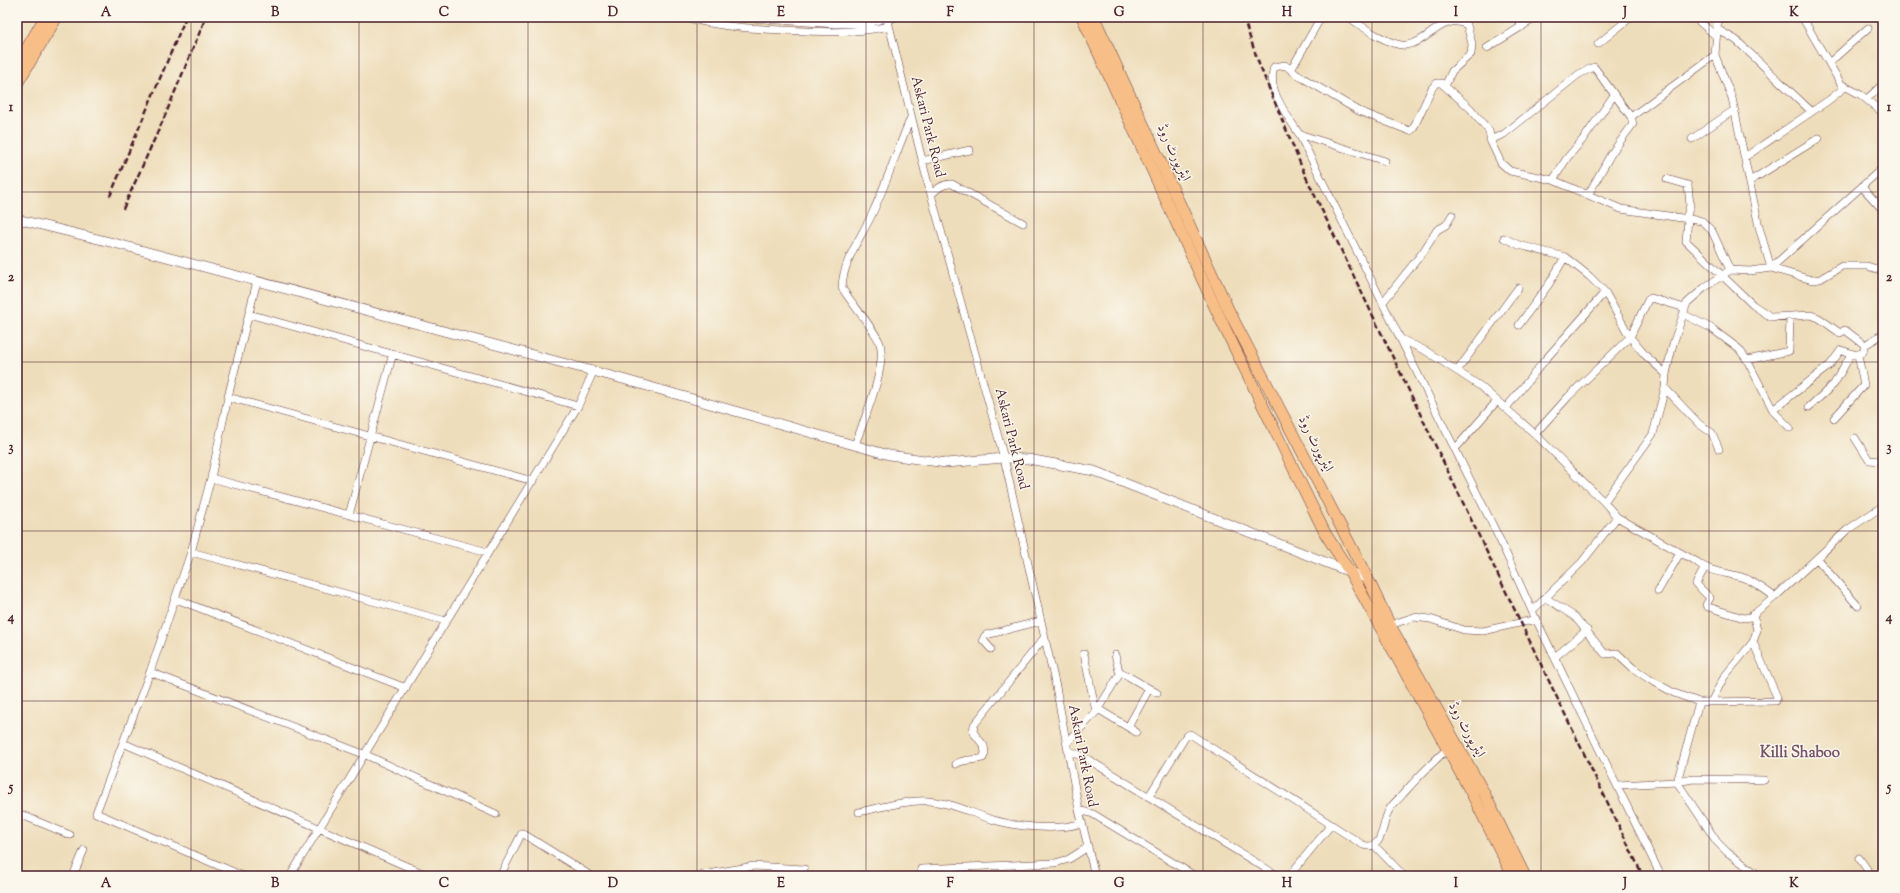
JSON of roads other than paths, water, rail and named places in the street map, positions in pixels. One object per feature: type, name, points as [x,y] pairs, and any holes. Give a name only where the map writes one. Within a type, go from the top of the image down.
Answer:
[{"type":"main road","points":[[17,65],[45,17]]},
{"type":"main road","points":[[17,84],[57,17]]},
{"type":"main road","name":"ایئرپورٹ روڈ","points":[[1082,17],[1219,316],[1325,533],[1351,574],[1448,750],[1513,876]]},
{"type":"main road","name":"ایئرپورٹ روڈ","points":[[1094,17],[1229,311],[1390,625],[1484,793],[1525,876]]},
{"type":"street","points":[[685,17],[714,25],[839,33],[870,30],[888,22],[895,17]]},
{"type":"street","points":[[737,17],[835,24],[888,22]]},
{"type":"street","points":[[1291,70],[1321,17]]},
{"type":"street","points":[[1349,17],[1367,30],[1401,45],[1408,45],[1415,42],[1447,21],[1460,21],[1466,25],[1472,44],[1471,54],[1452,71],[1445,86]]},
{"type":"street","points":[[1517,17],[1522,27]]},
{"type":"street","points":[[1488,48],[1537,17]]},
{"type":"street","points":[[1598,44],[1631,17]]},
{"type":"street","points":[[1694,17],[1716,32],[1736,40],[1812,111]]},
{"type":"street","points":[[1718,17],[1715,55],[1734,110],[1759,227],[1771,268]]},
{"type":"street","points":[[1802,17],[1841,84],[1845,87],[1853,89],[1883,113]]},
{"type":"street","name":"Askari Park Road","points":[[888,22],[931,195],[1004,458],[1056,687],[1079,810],[1095,876]]},
{"type":"street","points":[[1829,63],[1868,28]]},
{"type":"street","points":[[1631,117],[1715,55]]},
{"type":"street","points":[[1661,876],[1402,339],[1300,134],[1278,99],[1272,74],[1274,67],[1285,65],[1359,111],[1410,131],[1413,129],[1432,88],[1437,82],[1442,83],[1475,114],[1489,130],[1490,140],[1501,163],[1510,171],[1553,180],[1621,208],[1702,222],[1712,231],[1727,273]]},
{"type":"street","points":[[1490,140],[1504,134],[1579,74],[1590,67],[1594,67],[1631,117],[1633,124],[1611,154],[1588,195]]},
{"type":"street","points":[[1867,99],[1883,84]]},
{"type":"street","points":[[1745,157],[1845,87]]},
{"type":"street","points":[[1553,180],[1567,158],[1585,137],[1614,95]]},
{"type":"street","points":[[1692,138],[1734,110]]},
{"type":"street","points":[[855,444],[878,377],[881,357],[879,342],[842,288],[842,278],[848,259],[873,212],[911,117]]},
{"type":"street","points":[[1300,134],[1385,161]]},
{"type":"street","points":[[1750,181],[1819,138]]},
{"type":"street","points":[[922,161],[970,150]]},
{"type":"street","points":[[1771,268],[1878,172]]},
{"type":"street","points":[[1667,179],[1688,185],[1690,205],[1687,219],[1686,241],[1727,273],[1753,305],[1771,317],[1811,315],[1819,318],[1840,333],[1845,330],[1865,345]]},
{"type":"street","points":[[931,195],[940,187],[948,183],[952,184],[1023,223]]},
{"type":"street","points":[[1862,187],[1883,210]]},
{"type":"street","points":[[1383,302],[1423,252],[1437,230],[1446,225],[1452,215]]},
{"type":"street","points":[[17,218],[593,372],[855,444],[889,455],[946,463],[1004,458],[1028,459],[1094,471],[1368,580]]},
{"type":"street","points":[[1504,238],[1519,245],[1565,257],[1605,292],[1630,337],[1645,355],[1666,374]]},
{"type":"street","points":[[1519,325],[1549,284],[1565,257]]},
{"type":"street","points":[[1604,502],[1653,434],[1665,388],[1666,374],[1684,311],[1687,303],[1704,288],[1727,273],[1771,268],[1812,280],[1820,279],[1842,266],[1867,266],[1883,271]]},
{"type":"street","points":[[243,876],[96,813],[150,672],[191,552],[212,478],[228,397],[257,281]]},
{"type":"street","points":[[1456,371],[1518,288]]},
{"type":"street","points":[[1506,408],[1558,345],[1605,292]]},
{"type":"street","points":[[1535,434],[1568,397],[1630,337],[1648,300],[1651,298],[1684,311],[1711,328],[1739,349],[1747,360],[1774,410],[1790,428]]},
{"type":"street","points":[[249,314],[393,353],[578,406]]},
{"type":"street","points":[[1747,360],[1789,351],[1790,317]]},
{"type":"street","points":[[1774,410],[1830,365],[1841,350],[1843,349],[1855,354],[1862,352],[1865,345],[1883,334]]},
{"type":"street","points":[[1402,339],[1426,351],[1480,386],[1535,434],[1604,502],[1617,517],[1680,553],[1704,569],[1720,571],[1748,580],[1776,597]]},
{"type":"street","points":[[349,515],[393,353]]},
{"type":"street","points":[[1809,407],[1834,384],[1855,354]]},
{"type":"street","points":[[1834,418],[1864,385],[1855,354]]},
{"type":"street","points":[[290,876],[366,755],[578,406],[593,372]]},
{"type":"street","points":[[1665,388],[1699,424],[1712,433],[1719,449]]},
{"type":"street","points":[[228,397],[533,480]]},
{"type":"street","points":[[1455,449],[1497,401]]},
{"type":"street","points":[[1855,438],[1869,460],[1880,461],[1883,464]]},
{"type":"street","points":[[212,478],[488,552]]},
{"type":"street","points":[[1704,569],[1696,584],[1710,598],[1706,605],[1708,607],[1744,618],[1750,617],[1776,597],[1847,530],[1883,506]]},
{"type":"street","points":[[1532,611],[1582,562],[1617,517]]},
{"type":"street","points":[[191,552],[446,621]]},
{"type":"street","points":[[1658,590],[1680,553]]},
{"type":"street","points":[[1817,559],[1858,606]]},
{"type":"street","points":[[1546,598],[1569,612],[1587,630],[1605,654],[1618,653],[1633,668],[1649,679],[1674,693],[1699,702],[1776,700],[1777,697],[1753,642]]},
{"type":"street","points":[[176,599],[406,688]]},
{"type":"street","points":[[1711,702],[1724,677],[1753,642],[1757,630],[1753,614]]},
{"type":"street","points":[[1390,625],[1414,617],[1430,619],[1464,630],[1483,631],[1537,619]]},
{"type":"street","points":[[991,649],[984,640],[986,635],[1040,621]]},
{"type":"street","points":[[1555,657],[1587,630]]},
{"type":"street","points":[[956,764],[962,760],[975,760],[983,758],[985,753],[984,746],[973,732],[974,725],[1044,638]]},
{"type":"street","points":[[1084,654],[1097,710],[1136,732]]},
{"type":"street","points":[[1115,655],[1121,672],[1156,693]]},
{"type":"street","points":[[150,672],[366,755],[496,814]]},
{"type":"street","points":[[1066,742],[1097,710],[1121,672]]},
{"type":"street","points":[[1128,727],[1149,689]]},
{"type":"street","points":[[1699,702],[1677,782],[1717,842],[1727,852],[1757,874],[1757,876]]},
{"type":"street","points":[[1149,796],[1186,736],[1190,734],[1363,845],[1374,845],[1404,876]]},
{"type":"street","points":[[123,743],[319,830],[429,876]]},
{"type":"street","points":[[1068,750],[1089,760],[1278,876]]},
{"type":"street","points":[[1374,845],[1382,832],[1390,809],[1427,768],[1448,750]]},
{"type":"street","points":[[1617,784],[1677,782],[1693,779],[1764,780]]},
{"type":"street","points":[[859,812],[927,800],[962,807],[1010,824],[1060,827],[1073,826],[1082,822]]},
{"type":"street","points":[[1079,810],[1093,814],[1195,876]]},
{"type":"street","points":[[17,813],[70,835]]},
{"type":"street","points":[[1289,876],[1331,824]]},
{"type":"street","points":[[500,876],[522,833],[590,876]]},
{"type":"street","points":[[921,869],[1055,863],[1069,859],[1088,848]]},
{"type":"street","points":[[73,876],[84,850]]},
{"type":"street","points":[[1858,858],[1872,876]]},
{"type":"street","points":[[697,876],[754,866],[804,869]]},
{"type":"railway","points":[[110,196],[186,17]]},
{"type":"railway","points":[[123,209],[164,118],[206,17]]},
{"type":"railway","points":[[1243,17],[1259,64],[1305,175],[1643,876]]},
{"type":"district","name":"Killi Shaboo","points":[[1800,753]]}]
